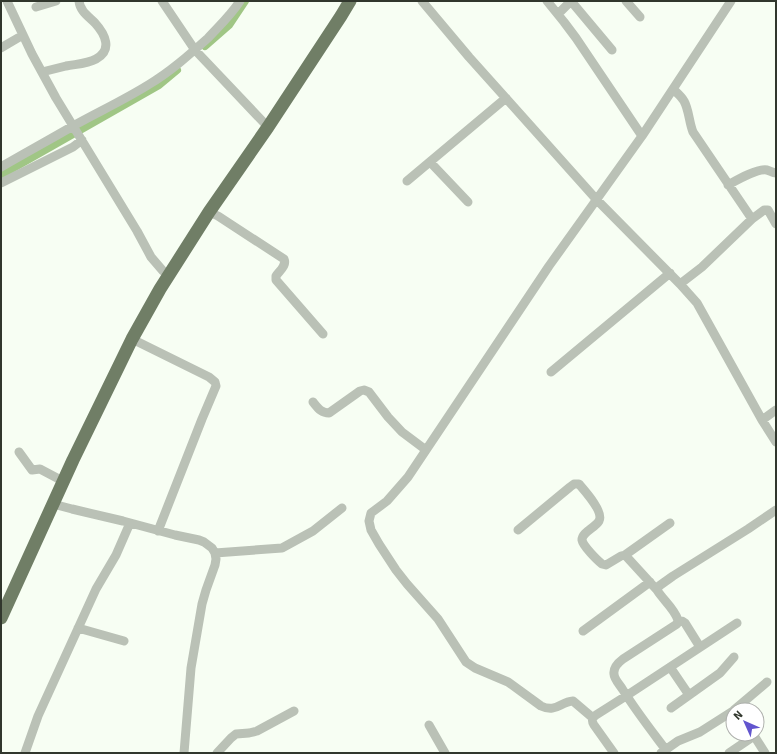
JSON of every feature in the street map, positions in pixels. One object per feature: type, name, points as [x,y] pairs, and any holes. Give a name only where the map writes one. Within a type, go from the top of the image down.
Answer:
[{"type":"highway","points":[[1,618],[73,460],[132,339],[160,289],[342,1]]},
{"type":"highway","points":[[1,599],[57,478],[145,300],[204,206],[265,124],[350,1]]},
{"type":"street","points":[[7,1],[42,72],[151,257],[163,271]]},
{"type":"street","points":[[36,7],[56,1]]},
{"type":"street","points":[[42,72],[96,59],[104,51],[106,46],[105,37],[81,9],[79,1]]},
{"type":"street","points":[[162,1],[195,50],[265,124]]},
{"type":"street","points":[[1,167],[112,106],[170,70],[195,50],[227,18],[240,1]]},
{"type":"street","points":[[547,1],[573,34],[642,136]]},
{"type":"street","points":[[558,14],[571,1],[612,50]]},
{"type":"street","points":[[626,1],[640,17]]},
{"type":"street","points":[[593,718],[573,701],[556,708],[546,708],[541,706],[508,682],[483,672],[466,662],[438,619],[396,570],[371,530],[369,521],[371,513],[387,501],[408,477],[549,266],[642,136],[731,1]]},
{"type":"street","points":[[428,3],[469,57],[596,199],[670,273],[697,303],[762,420],[776,442]]},
{"type":"street","points":[[1,48],[23,35]]},
{"type":"street","points":[[673,89],[685,102],[693,132],[752,219]]},
{"type":"street","points":[[407,181],[506,98]]},
{"type":"street","points":[[1,183],[73,147],[82,140]]},
{"type":"street","points":[[430,162],[468,202]]},
{"type":"street","points":[[728,184],[762,170],[776,173]]},
{"type":"street","points":[[680,284],[702,267],[752,219],[764,210],[768,210],[776,224]]},
{"type":"street","points":[[209,212],[218,216],[284,259],[284,265],[276,276],[276,280],[323,334]]},
{"type":"street","points":[[551,372],[670,273]]},
{"type":"street","points":[[132,339],[209,377],[215,382],[216,386],[158,531]]},
{"type":"street","points":[[313,402],[321,411],[324,413],[329,413],[360,391],[364,390],[369,392],[388,417],[402,432],[426,450]]},
{"type":"street","points":[[762,420],[776,410]]},
{"type":"street","points":[[19,452],[32,470],[40,469],[57,478]]},
{"type":"street","points":[[518,530],[574,484],[579,484],[598,508],[600,520],[587,532],[582,541],[602,564],[606,565],[625,555],[670,523]]},
{"type":"street","points":[[53,504],[72,510],[199,540],[209,545],[215,553],[215,565],[202,604],[191,668],[184,753]]},
{"type":"street","points":[[215,553],[282,548],[313,531],[342,508]]},
{"type":"street","points":[[657,590],[659,586],[673,576],[776,510]]},
{"type":"street","points":[[25,753],[38,716],[78,628],[96,589],[116,555],[130,523]]},
{"type":"street","points":[[625,555],[657,590],[676,615],[678,620],[685,623],[700,647]]},
{"type":"street","points":[[583,631],[650,582]]},
{"type":"street","points":[[678,620],[677,624],[673,627],[617,664],[614,670],[616,679],[663,751],[684,738],[700,732],[725,716]]},
{"type":"street","points":[[614,753],[592,722],[593,718],[737,623]]},
{"type":"street","points":[[78,628],[124,641]]},
{"type":"street","points":[[671,708],[720,673],[734,657]]},
{"type":"street","points":[[670,667],[689,695]]},
{"type":"street","points":[[744,702],[767,682]]},
{"type":"street","points":[[217,753],[236,734],[257,731],[294,711]]},
{"type":"street","points":[[429,724],[445,753]]},
{"type":"street","points":[[729,753],[744,742]]},
{"type":"street","points":[[758,742],[765,753]]},
{"type":"waterway","points":[[205,46],[229,25],[245,1]]},
{"type":"waterway","points":[[1,175],[159,85],[177,70]]}]
